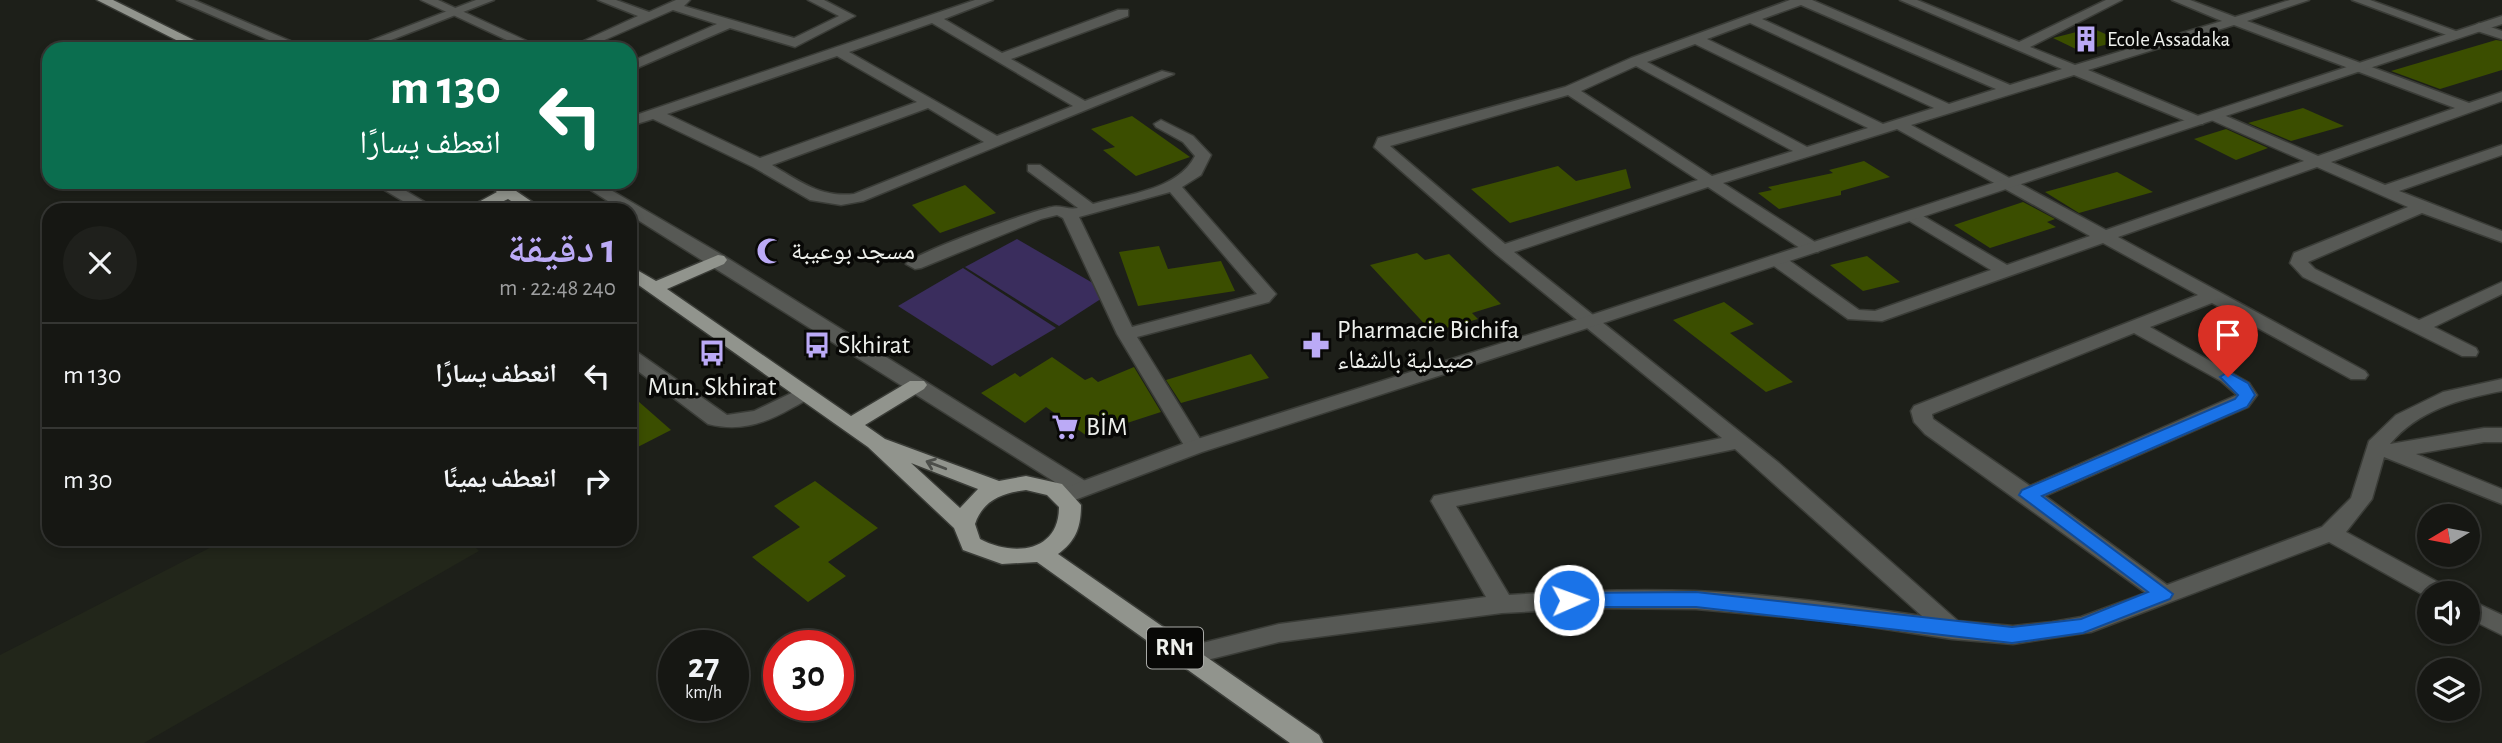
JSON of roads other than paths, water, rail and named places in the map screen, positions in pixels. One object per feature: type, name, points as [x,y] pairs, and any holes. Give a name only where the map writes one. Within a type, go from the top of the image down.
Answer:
[{"type":"main road","points":[[103,0],[190,42]]},
{"type":"main road","points":[[503,189],[525,203]]},
{"type":"main road","points":[[487,203],[509,193]]},
{"type":"main road","points":[[656,287],[718,260]]},
{"type":"main road","points":[[637,275],[875,442],[964,524],[971,544],[994,557],[1025,558],[1054,546],[1070,526],[1073,493],[1034,484],[1011,484],[997,488],[974,503],[964,524]]},
{"type":"main road","points":[[849,425],[917,385]]},
{"type":"main road","points":[[875,442],[997,488]]},
{"type":"main road","name":"RN1","points":[[1040,553],[1310,743]]},
{"type":"street","points":[[183,0],[285,42]]},
{"type":"street","points":[[427,0],[522,42]]},
{"type":"street","points":[[375,42],[488,0]]},
{"type":"street","points":[[604,0],[649,16]]},
{"type":"street","points":[[589,42],[687,0]]},
{"type":"street","points":[[795,43],[849,16],[814,0]]},
{"type":"street","points":[[637,120],[987,0]]},
{"type":"street","points":[[1952,630],[1740,441],[1411,175],[1381,144],[1391,137],[1570,90],[1636,61],[1801,0],[2012,91]]},
{"type":"street","points":[[1906,0],[2080,71],[2318,161],[2422,207],[2502,237]]},
{"type":"street","points":[[2021,46],[2116,0]]},
{"type":"street","points":[[2178,0],[2470,108]]},
{"type":"street","points":[[1502,250],[1709,182],[2080,71],[2303,0]]},
{"type":"street","points":[[2360,0],[2456,34]]},
{"type":"street","points":[[672,6],[833,54],[929,103],[998,143]]},
{"type":"street","points":[[1003,58],[1123,13]]},
{"type":"street","points":[[934,19],[1084,107]]},
{"type":"street","points":[[1751,19],[1950,110]]},
{"type":"street","points":[[637,212],[917,385],[1073,493],[1195,447],[2011,184],[2502,20]]},
{"type":"street","points":[[637,65],[730,23]]},
{"type":"street","points":[[2479,27],[2502,34]]},
{"type":"street","points":[[1696,39],[2011,184],[2358,375]]},
{"type":"street","points":[[1636,61],[1807,153]]},
{"type":"street","points":[[654,114],[759,164],[816,197],[841,200],[857,198],[1167,74]]},
{"type":"street","points":[[1570,90],[1812,248]]},
{"type":"street","points":[[1777,260],[1854,315],[1867,318],[2110,237],[2502,96]]},
{"type":"street","points":[[759,164],[929,103]]},
{"type":"street","points":[[915,264],[1044,213],[1059,210],[1070,215],[1173,186],[1195,172],[1203,155],[1188,139],[1161,124]]},
{"type":"street","points":[[2384,191],[2502,150]]},
{"type":"street","points":[[1034,169],[1091,210]]},
{"type":"street","points":[[1126,334],[1250,302],[1267,294],[1173,186]]},
{"type":"street","points":[[392,189],[417,203]]},
{"type":"street","points":[[598,189],[622,203]]},
{"type":"street","points":[[2422,207],[2300,257],[2299,263],[2309,273],[2469,352]]},
{"type":"street","points":[[1070,215],[1126,334],[1195,447]]},
{"type":"street","points":[[1912,216],[2006,272]]},
{"type":"street","points":[[2420,327],[2502,287]]},
{"type":"street","points":[[2163,594],[1932,429],[1924,422],[1921,411],[2215,295]]},
{"type":"street","points":[[2028,495],[2241,403],[2247,395],[2242,387],[2228,377],[2136,327]]},
{"type":"street","points":[[637,361],[715,419],[725,422],[757,419],[804,393]]},
{"type":"street","points":[[1187,656],[1279,633],[1502,604],[1591,599],[1696,600],[1831,612],[1952,630],[2012,635],[2083,626],[2330,533],[2356,511],[2384,449],[2417,410],[2437,399],[2502,385]]},
{"type":"street","points":[[2384,449],[2484,435],[2502,435]]},
{"type":"street","points":[[1502,604],[1442,502],[1740,441]]},
{"type":"street","points":[[2384,449],[2502,497]]},
{"type":"street","points":[[2330,533],[2417,581]]},
{"type":"street","points":[[2480,614],[2502,626]]},
{"type":"place","name":"Ecole Assadaka","points":[[2086,39]]},
{"type":"place","name":"مسجد بوعيبة","points":[[770,251]]},
{"type":"place","name":"Skhirat","points":[[817,345]]},
{"type":"place","name":"Pharmacie Bichifa صيدلية بالشفاء","points":[[1316,345]]},
{"type":"place","name":"Mun. Skhirat","points":[[712,353]]},
{"type":"place","name":"BİM","points":[[1065,427]]}]
